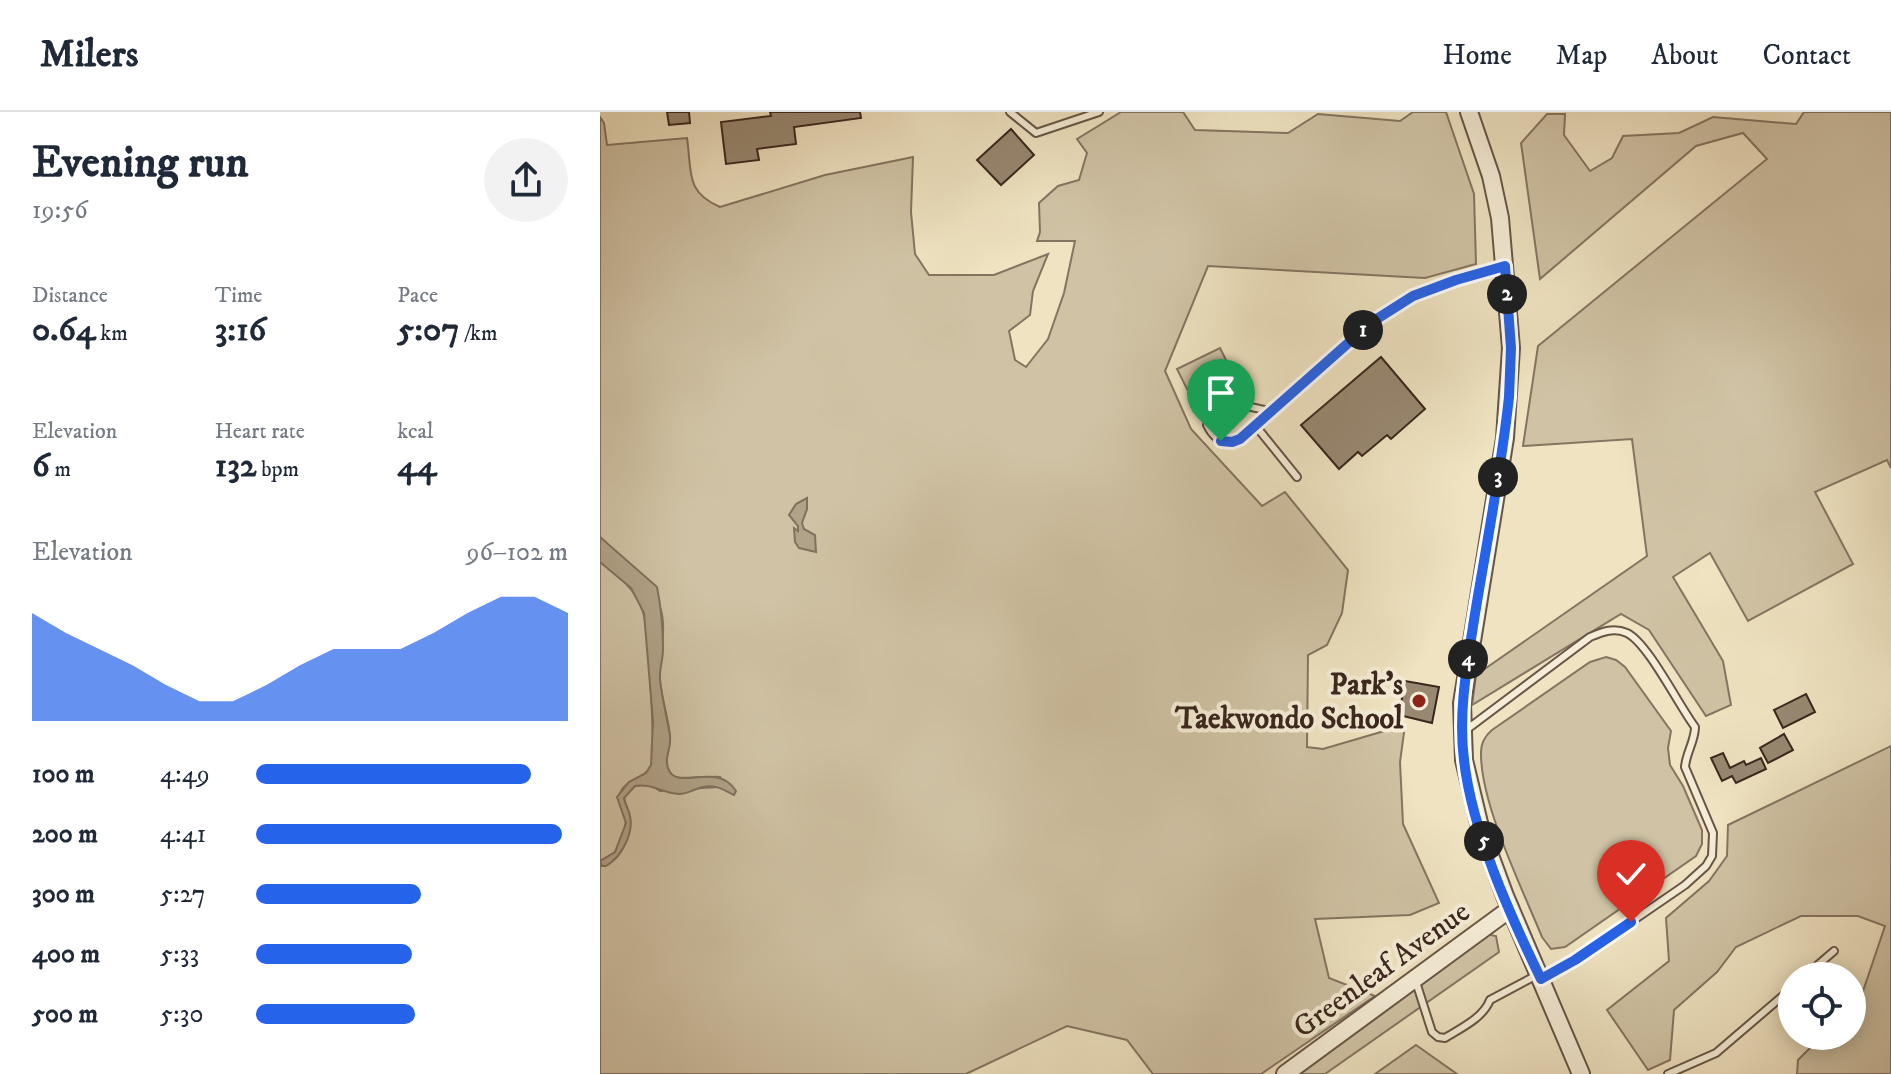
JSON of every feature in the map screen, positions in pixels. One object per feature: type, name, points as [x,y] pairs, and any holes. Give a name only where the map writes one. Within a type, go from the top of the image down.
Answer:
[{"type":"street","points":[[1473,116],[1500,218],[1511,348],[1505,438],[1462,703],[1464,760],[1481,831],[1510,909],[1581,1074]]},
{"type":"street","name":"Greenleaf Avenue","points":[[1285,1074],[1510,909]]},
{"type":"lane","points":[[1010,112],[1036,133],[1099,112]]},
{"type":"lane","points":[[1270,411],[1220,405],[1213,410],[1207,425],[1212,435],[1221,441],[1240,439],[1372,322],[1413,296],[1505,266]]},
{"type":"lane","points":[[1255,425],[1297,477]]},
{"type":"lane","points":[[1415,978],[1432,1032],[1445,1038],[1474,1020],[1487,1008],[1490,1000],[1575,960],[1685,885],[1706,866],[1712,856],[1710,821],[1685,767],[1695,727],[1641,646],[1625,632],[1605,630],[1590,637],[1516,695],[1462,732]]},
{"type":"lane","points":[[1821,962],[1834,951]]},
{"type":"lane","points":[[1668,1074],[1716,1053],[1778,1000]]},
{"type":"shaded area","points":[[1121,112],[1183,112],[1195,130],[1288,133],[1318,114],[1400,121],[1413,112],[1446,112],[1474,194],[1476,264],[1425,278],[1208,266],[1165,371],[1191,429],[1262,506],[1285,492],[1348,570],[1342,613],[1327,645],[1308,655],[1307,747],[1323,749],[1405,725],[1400,762],[1403,824],[1439,903],[1410,915],[1315,919],[1329,978],[1375,996],[1261,1074],[1153,1074],[1127,1040],[1067,1026],[966,1074],[600,1074],[600,862],[602,866],[616,858],[627,837],[629,821],[624,795],[635,786],[650,784],[660,791],[717,787],[720,777],[680,778],[669,772],[666,763],[670,735],[660,680],[663,625],[660,607],[642,582],[600,537],[600,117],[604,123],[607,145],[687,138],[695,188],[720,207],[825,175],[913,157],[911,212],[915,254],[929,275],[994,275],[1048,254],[1033,291],[1030,315],[1009,331],[1015,360],[1026,367],[1048,339],[1064,293],[1075,241],[1037,241],[1040,232],[1039,203],[1058,186],[1079,180],[1087,153],[1077,139]]},
{"type":"shaded area","points":[[1804,112],[1891,112],[1891,468],[1887,460],[1815,492],[1853,564],[1748,621],[1710,553],[1673,577],[1723,661],[1731,705],[1706,716],[1649,630],[1621,614],[1472,705],[1476,675],[1647,556],[1632,439],[1523,446],[1538,346],[1767,159],[1743,133],[1696,146],[1540,279],[1521,143],[1547,114],[1565,114],[1564,135],[1590,171],[1612,158],[1623,136],[1679,133],[1713,117],[1796,124]]},
{"type":"shaded area","points":[[1220,348],[1233,374],[1190,395],[1177,369]]},
{"type":"shaded area","points":[[807,498],[802,523],[804,529],[815,535],[816,552],[799,548],[795,542],[794,528],[798,531],[798,526],[789,515],[796,504]]},
{"type":"shaded area","points":[[600,537],[657,587],[663,641],[660,680],[670,736],[667,763],[670,772],[682,778],[720,778],[736,791],[734,795],[707,786],[679,794],[635,786],[624,798],[631,823],[628,837],[621,851],[606,866],[602,866],[600,861],[615,852],[626,823],[617,797],[629,782],[646,773],[651,765],[653,721],[644,613],[631,588],[600,562]]},
{"type":"shaded area","points":[[600,562],[631,590],[643,612],[653,739],[648,771],[626,785],[620,794],[626,821],[620,844],[611,856],[600,861]]},
{"type":"shaded area","points":[[1606,657],[1625,667],[1671,731],[1668,748],[1670,765],[1702,830],[1702,844],[1696,856],[1565,947],[1551,949],[1542,937],[1495,820],[1487,796],[1482,746],[1492,730],[1590,662]]},
{"type":"shaded area","points":[[1891,746],[1891,1074],[1797,1074],[1798,1060],[1808,1050],[1866,1050],[1866,982],[1885,926],[1858,916],[1801,916],[1736,947],[1717,972],[1674,1010],[1670,1060],[1648,1070],[1607,1010],[1669,961],[1666,918],[1709,881],[1727,856],[1728,825]]},
{"type":"shaded area","points":[[1485,934],[1496,936],[1499,952],[1325,1074],[1296,1074]]},
{"type":"shaded area","points":[[1416,1045],[1457,1074],[1375,1074]]},
{"type":"building","points":[[667,112],[689,112],[690,123],[669,125]]},
{"type":"building","points":[[770,112],[860,112],[861,118],[794,127],[796,144],[757,149],[759,160],[726,164],[721,122],[771,116]]},
{"type":"building","points":[[1011,129],[1034,155],[1001,185],[977,160]]},
{"type":"building","points":[[1381,357],[1425,409],[1391,439],[1387,435],[1362,456],[1358,452],[1339,469],[1301,425]]},
{"type":"building","name":"Park’s Taekwondo School","points":[[1405,681],[1439,687],[1432,723],[1399,715]]},
{"type":"building","points":[[1806,694],[1815,712],[1783,728],[1774,710]]},
{"type":"building","points":[[1784,734],[1793,750],[1768,763],[1760,748]]},
{"type":"building","points":[[1723,753],[1730,768],[1761,758],[1766,769],[1736,783],[1732,776],[1722,781],[1711,758]]},
{"type":"place","name":"Park’s Taekwondo School","points":[[1419,701]]},
{"type":"route","points":[[1221,441],[1240,439],[1372,322],[1413,296],[1505,266],[1511,348],[1509,397],[1462,703],[1464,760],[1469,790],[1524,946],[1541,979],[1631,922]]}]
